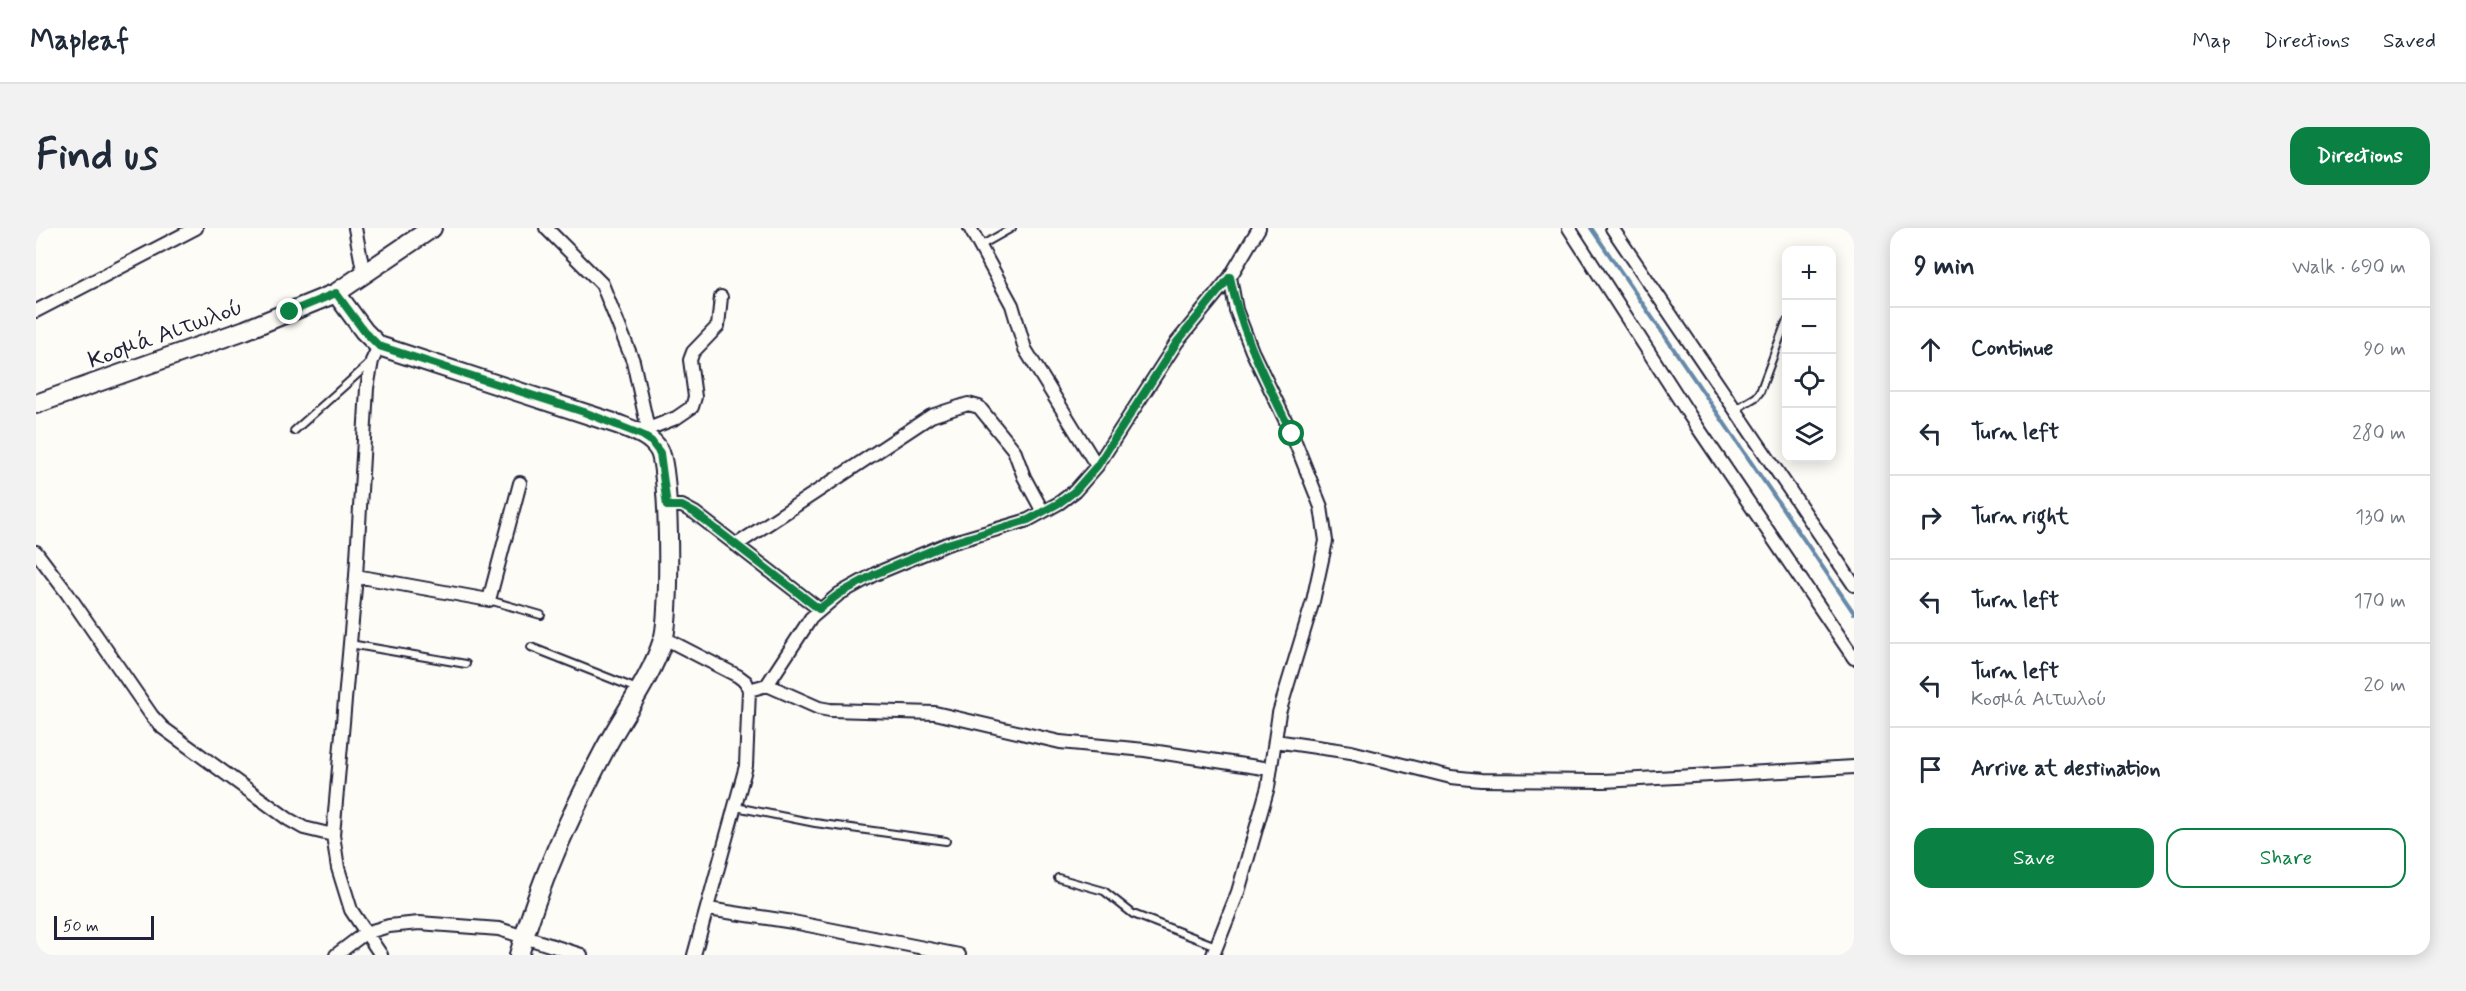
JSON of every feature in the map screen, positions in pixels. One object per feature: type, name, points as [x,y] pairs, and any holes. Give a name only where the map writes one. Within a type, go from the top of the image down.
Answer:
[{"type":"street","points":[[36,311],[196,228]]},
{"type":"street","points":[[356,228],[364,275]]},
{"type":"street","name":"Κοσμά Αιτωλού","points":[[36,404],[245,330],[336,293],[432,228]]},
{"type":"street","points":[[519,955],[524,935],[556,852],[605,749],[640,690],[664,638],[668,607],[667,506],[660,453],[645,432],[633,361],[602,284],[546,228]]},
{"type":"street","points":[[970,228],[1012,305],[1025,349],[1097,466]]},
{"type":"street","points":[[767,685],[819,609],[857,583],[947,544],[1028,520],[1075,491],[1097,466],[1177,342],[1230,277],[1259,228]]},
{"type":"street","points":[[1569,228],[1690,416],[1854,658]]},
{"type":"street","points":[[1612,228],[1854,585]]},
{"type":"street","points":[[1215,951],[1238,892],[1268,787],[1279,713],[1322,566],[1326,541],[1321,507],[1305,465],[1252,351],[1236,310],[1230,277]]},
{"type":"street","points":[[336,293],[364,331],[376,354],[367,388],[356,576],[333,835],[342,885],[353,915],[381,955]]},
{"type":"street","points":[[376,354],[405,356],[645,432],[680,416],[692,407],[695,398],[690,360],[693,352],[716,330],[721,297]]},
{"type":"street","points":[[736,545],[931,416],[968,404],[979,406],[1014,450],[1024,477],[1043,512]]},
{"type":"street","points":[[356,576],[489,600],[520,483]]},
{"type":"street","points":[[667,506],[682,506],[692,511],[819,609]]},
{"type":"street","points":[[36,552],[68,593],[152,716],[163,728],[288,819],[304,828],[333,835]]},
{"type":"street","points":[[664,638],[742,679],[749,690],[746,766],[694,955]]},
{"type":"street","points":[[749,690],[767,685],[819,708],[830,710],[935,713],[1060,742],[1145,750],[1270,768]]},
{"type":"street","points":[[1275,741],[1351,752],[1451,777],[1480,780],[1604,781],[1854,767]]},
{"type":"street","points":[[708,909],[793,921],[959,955]]},
{"type":"street","points":[[336,955],[365,933],[389,926],[419,923],[500,929],[581,955]]},
{"type":"lane","points":[[980,246],[1012,228]]},
{"type":"lane","points":[[1735,410],[1760,392],[1782,333]]},
{"type":"lane","points":[[294,430],[376,354]]},
{"type":"lane","points":[[489,600],[541,615]]},
{"type":"lane","points":[[350,644],[465,664]]},
{"type":"lane","points":[[531,647],[640,690]]},
{"type":"lane","points":[[736,807],[815,823],[946,841]]},
{"type":"lane","points":[[1058,878],[1104,891],[1133,914],[1215,951]]},
{"type":"waterway","points":[[1591,228],[1854,613]]},
{"type":"route","points":[[290,312],[336,293],[364,331],[379,346],[584,412],[642,435],[655,445],[660,453],[667,506],[682,506],[695,513],[819,609],[839,594],[875,574],[947,544],[1028,520],[1059,503],[1075,491],[1097,466],[1177,342],[1230,277],[1236,310],[1252,351],[1292,434]]}]
